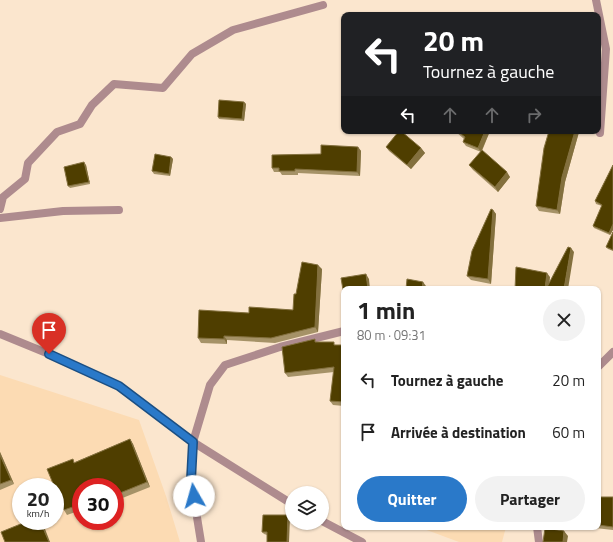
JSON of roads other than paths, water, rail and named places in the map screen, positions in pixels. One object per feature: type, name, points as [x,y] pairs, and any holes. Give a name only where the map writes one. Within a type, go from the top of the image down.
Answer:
[{"type":"street","points":[[596,0],[598,12]]},
{"type":"street","points":[[0,209],[3,197],[25,179],[28,163],[57,132],[80,124],[92,105],[114,84],[163,88],[192,54],[233,30],[323,5]]},
{"type":"street","points":[[601,24],[606,48],[601,119]]},
{"type":"street","points":[[0,218],[63,210],[120,210]]},
{"type":"street","points":[[201,542],[191,480],[193,442],[210,385],[225,365],[280,347],[341,333]]},
{"type":"street","points":[[0,334],[49,354],[119,386],[193,442],[285,500]]},
{"type":"street","points":[[601,364],[613,352]]},
{"type":"street","points":[[329,525],[362,542]]},
{"type":"street","points":[[537,530],[539,542]]}]
